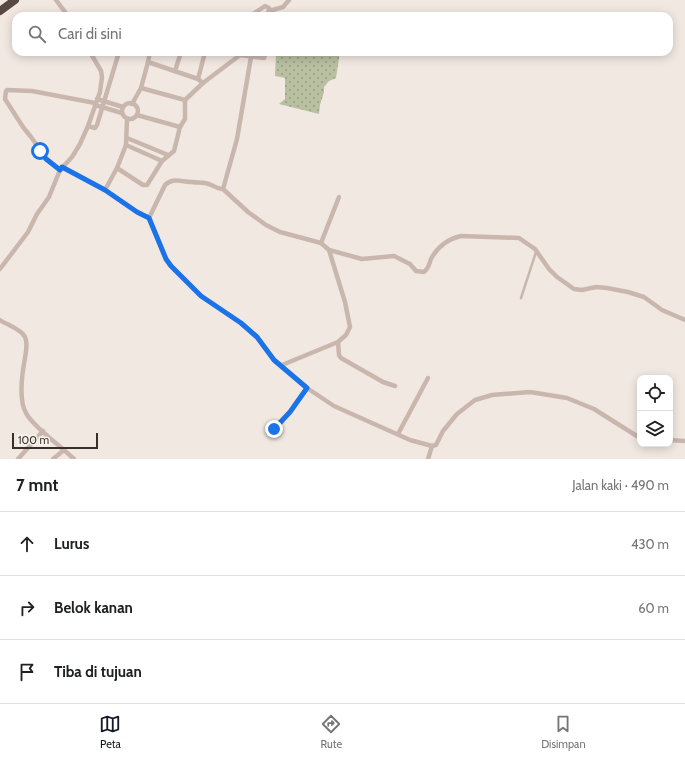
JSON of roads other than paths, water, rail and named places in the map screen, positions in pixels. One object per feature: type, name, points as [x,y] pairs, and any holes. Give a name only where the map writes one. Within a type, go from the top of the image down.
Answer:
[{"type":"highway","points":[[0,11],[15,0]]},
{"type":"street","points":[[56,0],[66,12]]},
{"type":"street","points":[[272,12],[283,7],[289,0]]},
{"type":"street","points":[[256,12],[265,6],[269,8],[268,12]]},
{"type":"street","points":[[0,269],[28,232],[48,197],[61,169],[72,157],[88,126],[102,84],[101,71],[92,56]]},
{"type":"street","points":[[88,126],[95,128],[103,107],[118,56]]},
{"type":"street","points":[[132,104],[140,88],[149,56]]},
{"type":"street","points":[[175,71],[180,56]]},
{"type":"street","points":[[198,79],[204,56]]},
{"type":"street","points":[[117,168],[144,185],[148,185],[162,161],[174,151],[180,127],[185,119],[185,100],[236,56]]},
{"type":"street","points":[[223,188],[237,138],[251,57],[264,58],[265,56]]},
{"type":"street","points":[[148,62],[198,79],[204,83]]},
{"type":"street","points":[[140,88],[185,100]]},
{"type":"street","points":[[127,119],[133,119],[137,115],[138,110],[136,106],[127,104],[123,107],[104,101],[96,102],[32,91],[6,91],[5,99],[46,159],[61,169],[105,190],[137,212],[149,218],[166,259],[171,266],[201,296],[241,323],[257,337],[274,360],[282,365],[307,388],[334,406],[410,440],[432,446]]},
{"type":"street","points":[[96,102],[103,107],[122,113],[127,119],[126,145],[117,168],[105,190]]},
{"type":"street","points":[[122,113],[123,107]]},
{"type":"street","points":[[137,115],[180,127]]},
{"type":"street","points":[[127,138],[168,155]]},
{"type":"street","points":[[126,145],[162,161]]},
{"type":"street","points":[[149,218],[165,185],[169,182],[177,180],[205,182],[220,189],[223,188],[248,212],[266,225],[280,232],[321,243],[329,250],[362,259],[394,256],[410,264],[414,270],[421,272],[424,272],[428,268],[432,258],[444,242],[456,237],[519,238],[532,246],[549,269],[557,277],[574,289],[582,290],[596,287],[628,292],[644,297],[662,310],[685,320]]},
{"type":"street","points":[[321,243],[339,197]]},
{"type":"street","points":[[282,365],[338,342],[346,335],[350,327],[345,302],[329,250]]},
{"type":"street","points":[[0,320],[22,332],[26,338],[27,345],[22,378],[22,398],[25,412],[30,419],[74,459]]},
{"type":"street","points":[[338,342],[339,355],[341,358],[383,382],[395,386]]},
{"type":"street","points":[[398,434],[428,378]]},
{"type":"street","points":[[274,429],[290,412],[307,388]]},
{"type":"street","points":[[428,459],[432,446],[436,445],[443,431],[456,414],[475,400],[492,395],[530,392],[567,398],[594,409],[637,436]]},
{"type":"street","points":[[18,459],[43,431]]},
{"type":"street","points":[[673,440],[685,441]]},
{"type":"street","points":[[53,459],[64,450]]},
{"type":"lane","points":[[521,298],[537,251]]}]
